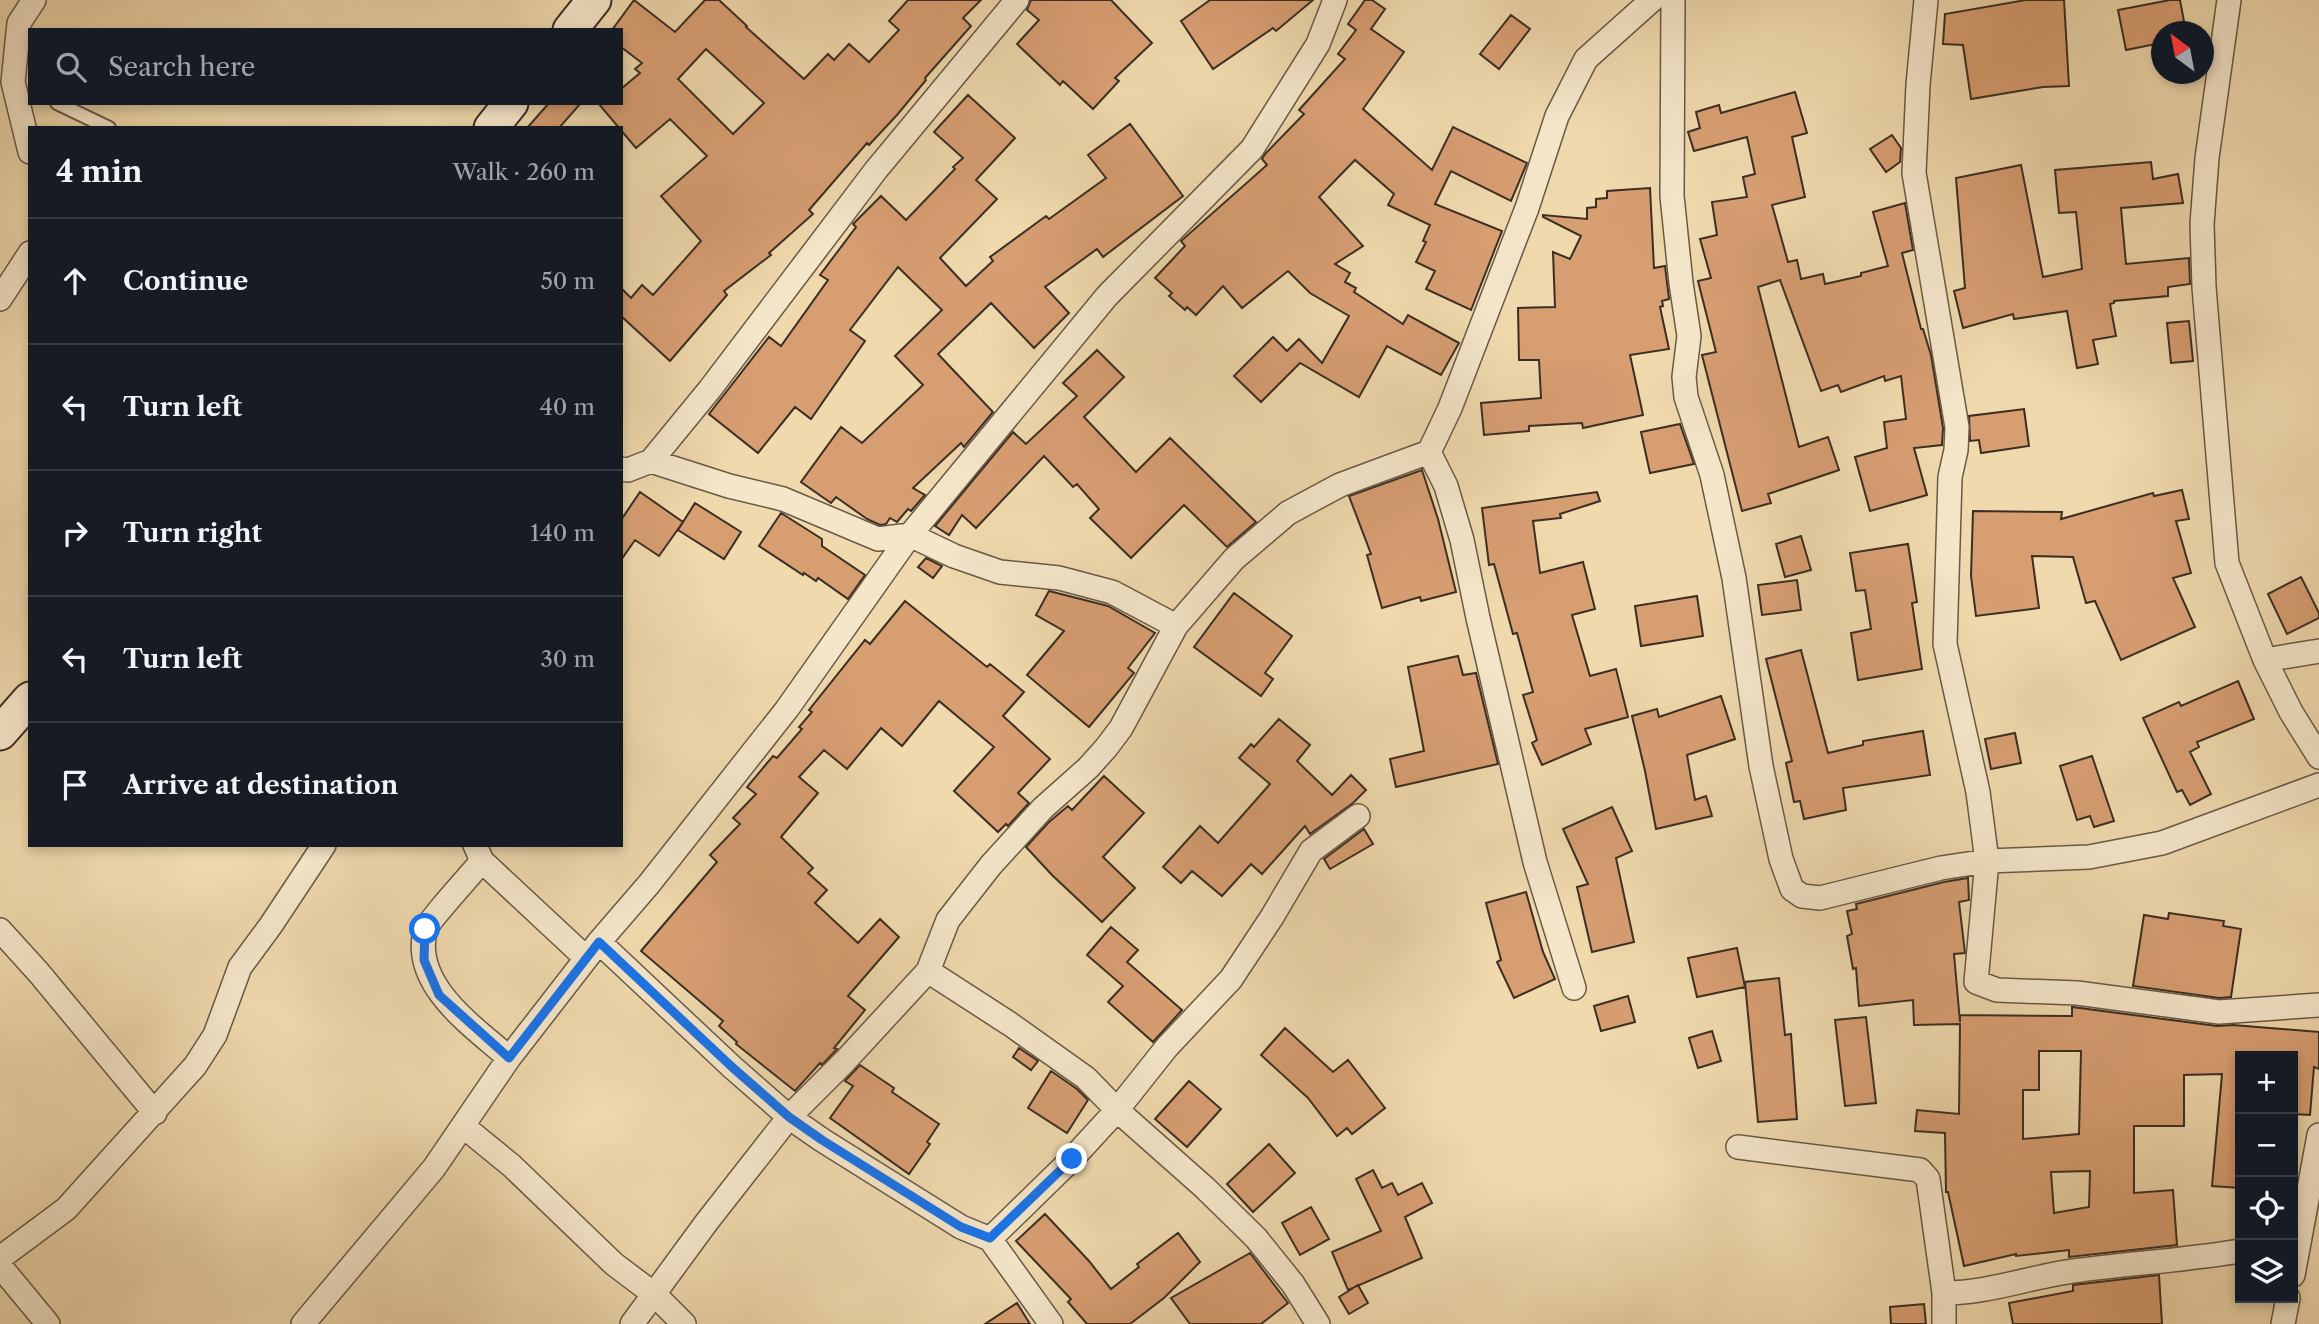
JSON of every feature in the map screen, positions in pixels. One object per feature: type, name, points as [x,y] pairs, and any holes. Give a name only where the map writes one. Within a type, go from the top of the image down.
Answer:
[{"type":"main road","points":[[572,28],[594,0]]},
{"type":"main road","points":[[493,126],[509,105]]},
{"type":"main road","points":[[0,733],[28,701]]},
{"type":"street","points":[[28,136],[19,23],[34,0]]},
{"type":"street","points":[[623,473],[651,461],[702,399],[876,170],[1017,0]]},
{"type":"street","points":[[303,1324],[434,1168],[509,1058],[787,709],[910,535],[1107,296],[1252,149],[1318,44],[1335,0]]},
{"type":"street","points":[[632,1324],[789,1117],[928,971],[948,920],[991,865],[1043,808],[1088,768],[1121,728],[1176,626],[1234,559],[1288,513],[1340,485],[1429,452],[1450,408],[1527,208],[1557,116],[1586,59],[1652,0]]},
{"type":"street","points":[[1673,0],[1672,196],[1689,336],[1684,377],[1686,397],[1712,475],[1734,578],[1761,766],[1781,859],[1792,889],[1802,896],[1820,898],[1941,868],[1987,861],[2089,857],[2162,843],[2319,785]]},
{"type":"street","points":[[1926,0],[1914,173],[1957,427],[1956,450],[1950,477],[1945,645],[1978,792],[1987,861],[1976,982],[1997,990],[2077,993],[2219,1012],[2319,1005]]},
{"type":"street","points":[[2230,0],[2207,158],[2202,224],[2204,286],[2227,563],[2265,660],[2291,712],[2319,757]]},
{"type":"street","points":[[0,299],[28,256]]},
{"type":"street","points":[[1429,452],[1446,486],[1462,540],[1535,862],[1574,988]]},
{"type":"street","points":[[651,461],[729,486],[783,499],[878,539],[910,535],[954,556],[1000,572],[1059,578],[1112,592],[1176,626]]},
{"type":"street","points":[[2265,660],[2319,651]]},
{"type":"street","points":[[990,1238],[1072,1159],[1117,1110],[1167,1047],[1231,979],[1311,851],[1358,816]]},
{"type":"street","points":[[0,1258],[66,1209],[195,1066],[215,1035],[240,967],[323,847]]},
{"type":"street","points":[[509,1058],[439,995],[424,960],[425,929],[479,853],[789,1117],[961,1227],[990,1238],[1051,1324]]},
{"type":"street","points":[[0,930],[155,1113]]},
{"type":"street","points":[[928,971],[1086,1078],[1256,1238],[1293,1284],[1318,1324]]},
{"type":"street","points":[[463,1126],[512,1166],[614,1265],[655,1295],[684,1324]]},
{"type":"street","points":[[2296,1240],[2319,1135]]},
{"type":"street","points":[[1738,1147],[1920,1170],[1928,1179],[1944,1293],[1944,1324]]},
{"type":"street","points":[[1944,1293],[1972,1293],[2080,1270],[2235,1252]]},
{"type":"street","points":[[0,1266],[48,1324]]},
{"type":"street","points":[[2283,1324],[2287,1303]]},
{"type":"lane","points":[[61,105],[105,126]]},
{"type":"building","points":[[634,0],[675,32],[705,0],[719,0],[804,79],[828,54],[834,60],[849,44],[869,62],[899,30],[889,21],[908,0],[981,0],[963,18],[971,26],[925,78],[897,115],[869,145],[867,143],[809,210],[813,214],[769,253],[771,255],[724,291],[727,295],[670,361],[623,318],[623,290],[631,298],[642,285],[653,295],[701,241],[661,196],[707,156],[670,119],[636,148],[623,133],[623,126],[617,126],[600,105],[623,105],[623,87],[640,73],[635,69],[642,63],[623,49],[623,28],[613,28]],"holes":[[[706,49],[764,103],[733,134],[678,79]]]},
{"type":"building","points":[[1031,0],[1111,0],[1152,43],[1115,78],[1119,81],[1093,109],[1063,81],[1060,85],[1017,44],[1039,20],[1027,10]]},
{"type":"building","points":[[1210,0],[1313,0],[1276,31],[1273,28],[1213,69],[1181,21]]},
{"type":"building","points":[[1365,0],[1372,0],[1385,9],[1371,29],[1404,52],[1363,109],[1432,170],[1453,127],[1527,163],[1511,201],[1451,171],[1435,204],[1502,231],[1471,310],[1426,289],[1435,271],[1416,262],[1426,242],[1423,241],[1430,225],[1388,205],[1394,194],[1355,160],[1319,197],[1363,246],[1335,264],[1350,273],[1345,282],[1356,288],[1354,292],[1403,324],[1408,315],[1459,343],[1441,375],[1387,346],[1359,397],[1300,363],[1261,402],[1234,376],[1273,337],[1287,351],[1299,339],[1322,363],[1349,316],[1310,293],[1288,271],[1242,308],[1223,286],[1196,315],[1187,307],[1185,310],[1169,296],[1172,293],[1155,278],[1185,246],[1181,241],[1267,165],[1262,159],[1265,154],[1304,114],[1299,110],[1345,59],[1338,54],[1356,30],[1348,24]]},
{"type":"building","points":[[2026,0],[2064,0],[2069,86],[2043,87],[1971,99],[1963,45],[1943,44],[1945,14]]},
{"type":"building","points":[[2180,0],[2184,21],[2151,21],[2151,45],[2126,50],[2118,10]]},
{"type":"building","points":[[1511,15],[1530,29],[1499,69],[1480,54]]},
{"type":"building","points":[[1795,92],[1807,133],[1792,137],[1805,197],[1772,205],[1788,262],[1797,260],[1801,279],[1823,274],[1825,284],[1861,276],[1861,273],[1888,266],[1873,212],[1905,203],[1913,250],[1902,253],[1921,329],[1931,355],[1943,428],[1942,445],[1914,448],[1927,495],[1870,511],[1855,457],[1887,448],[1884,422],[1906,419],[1901,376],[1885,381],[1884,376],[1841,392],[1838,385],[1821,391],[1780,280],[1758,287],[1799,447],[1828,437],[1839,470],[1768,494],[1771,503],[1742,511],[1702,355],[1716,352],[1698,281],[1711,278],[1700,239],[1717,235],[1712,202],[1747,197],[1743,177],[1755,174],[1747,137],[1694,151],[1688,132],[1700,128],[1696,112],[1719,105],[1721,113]]},
{"type":"building","points":[[968,95],[1015,138],[976,180],[997,199],[940,258],[966,286],[993,261],[990,257],[1046,216],[1049,219],[1106,178],[1088,155],[1130,124],[1183,196],[1103,257],[1097,249],[1045,287],[1069,313],[1034,348],[991,303],[938,354],[993,412],[964,447],[961,443],[913,488],[925,495],[911,511],[908,509],[897,522],[890,518],[886,524],[880,525],[836,497],[831,503],[801,482],[841,427],[862,443],[923,385],[895,356],[942,310],[898,267],[850,330],[865,341],[811,419],[795,407],[758,453],[709,414],[769,337],[781,346],[828,280],[820,275],[856,227],[853,224],[881,196],[906,220],[955,169],[953,167],[963,158],[934,132]]},
{"type":"building","points":[[547,105],[579,105],[561,126],[529,126]]},
{"type":"building","points":[[1892,135],[1901,148],[1900,162],[1886,172],[1870,149]]},
{"type":"building","points":[[2151,162],[2153,179],[2178,174],[2183,203],[2121,208],[2126,264],[2189,258],[2190,284],[2168,287],[2168,296],[2114,301],[2110,304],[2116,336],[2093,340],[2098,364],[2077,368],[2067,311],[2014,319],[2013,314],[1963,328],[1954,291],[1965,288],[1956,178],[2021,165],[2043,277],[2082,269],[2076,212],[2059,213],[2055,170]]},
{"type":"building","points":[[1650,188],[1654,268],[1665,266],[1669,299],[1662,301],[1663,306],[1660,307],[1669,349],[1630,355],[1643,415],[1583,428],[1582,423],[1529,426],[1529,431],[1484,435],[1481,403],[1541,398],[1539,360],[1519,360],[1518,308],[1555,307],[1553,252],[1570,259],[1581,236],[1543,215],[1587,219],[1587,208],[1596,207],[1596,199],[1607,198],[1607,191]]},
{"type":"building","points":[[2189,321],[2193,361],[2171,363],[2167,323]]},
{"type":"building","points":[[1097,350],[1124,377],[1084,417],[1136,472],[1170,438],[1256,522],[1227,547],[1184,505],[1131,558],[1090,518],[1099,509],[1077,484],[1073,487],[1044,456],[976,528],[962,515],[949,535],[935,526],[1013,432],[1026,444],[1077,396],[1063,383]]},
{"type":"building","points":[[2024,409],[2029,446],[1981,453],[1979,440],[1970,441],[1969,416]]},
{"type":"building","points":[[1680,424],[1694,464],[1650,473],[1641,432]]},
{"type":"building","points":[[1422,470],[1438,519],[1456,592],[1421,601],[1420,597],[1382,608],[1367,555],[1371,554],[1349,496]]},
{"type":"building","points":[[2182,490],[2189,519],[2176,521],[2191,573],[2173,578],[2195,627],[2121,660],[2095,601],[2086,603],[2073,557],[2032,556],[2039,608],[1976,616],[1971,576],[1973,511],[2062,512],[2061,519],[2153,493],[2154,496]]},
{"type":"building","points":[[640,492],[683,522],[659,556],[635,540],[623,557],[623,517]]},
{"type":"building","points":[[1597,492],[1600,501],[1560,514],[1561,518],[1533,521],[1540,573],[1583,562],[1595,609],[1572,615],[1590,676],[1616,669],[1628,717],[1585,729],[1591,744],[1542,765],[1532,743],[1537,740],[1523,695],[1533,692],[1517,633],[1513,634],[1494,564],[1489,565],[1482,508]]},
{"type":"building","points":[[695,503],[741,532],[724,559],[678,530]]},
{"type":"building","points":[[781,513],[822,539],[822,546],[865,575],[848,599],[818,578],[816,581],[804,573],[803,575],[759,546]]},
{"type":"building","points":[[1801,536],[1811,570],[1785,577],[1776,544]]},
{"type":"building","points":[[1908,544],[1917,602],[1912,603],[1922,669],[1858,680],[1851,633],[1871,629],[1865,590],[1856,591],[1850,553]]},
{"type":"building","points":[[926,558],[942,566],[933,578],[918,567]]},
{"type":"building","points":[[2301,577],[2319,618],[2287,634],[2268,594]]},
{"type":"building","points":[[1797,580],[1801,610],[1762,615],[1758,585]]},
{"type":"building","points":[[1049,591],[1108,606],[1155,633],[1128,668],[1134,673],[1089,727],[1027,675],[1064,631],[1036,615]]},
{"type":"building","points":[[1234,593],[1292,636],[1265,673],[1273,679],[1261,696],[1194,647]]},
{"type":"building","points":[[1697,596],[1703,636],[1641,646],[1635,606]]},
{"type":"building","points":[[905,601],[987,667],[990,664],[1024,692],[1003,716],[1050,759],[1018,793],[1029,803],[1008,826],[1006,824],[998,832],[954,791],[994,747],[939,701],[902,746],[881,728],[847,769],[824,750],[799,777],[818,793],[781,837],[813,868],[808,873],[827,890],[815,903],[858,943],[880,919],[899,937],[848,996],[865,1010],[834,1048],[837,1049],[822,1065],[820,1063],[795,1091],[736,1044],[737,1042],[719,1026],[723,1021],[641,951],[717,862],[710,855],[740,824],[733,818],[756,794],[747,787],[773,756],[777,758],[802,729],[799,727],[812,712],[809,710],[865,640],[870,644]]},
{"type":"building","points":[[1801,650],[1828,753],[1863,745],[1863,741],[1923,731],[1930,775],[1843,788],[1846,810],[1804,819],[1800,801],[1794,802],[1786,763],[1792,761],[1766,659]]},
{"type":"building","points":[[1458,656],[1463,675],[1476,673],[1498,764],[1396,787],[1390,759],[1424,751],[1408,667]]},
{"type":"building","points":[[2238,681],[2254,719],[2197,742],[2199,747],[2190,752],[2211,794],[2190,805],[2182,790],[2177,792],[2143,718],[2179,702],[2181,706]]},
{"type":"building","points":[[1721,696],[1735,739],[1687,755],[1695,800],[1706,796],[1712,816],[1656,829],[1632,716],[1657,709],[1659,717]]},
{"type":"building","points":[[1279,719],[1310,745],[1297,761],[1332,795],[1351,775],[1366,790],[1353,803],[1310,834],[1305,826],[1262,874],[1251,864],[1222,896],[1192,871],[1181,883],[1163,867],[1200,826],[1218,843],[1270,784],[1239,758],[1251,744],[1254,747]]},
{"type":"building","points":[[2015,733],[2021,763],[1991,769],[1985,739]]},
{"type":"building","points":[[2092,756],[2114,821],[2094,827],[2090,816],[2077,820],[2060,766]]},
{"type":"building","points":[[1104,776],[1144,813],[1103,857],[1135,888],[1102,922],[1026,847],[1068,806],[1072,810]]},
{"type":"building","points":[[1612,807],[1632,851],[1616,858],[1634,942],[1592,952],[1577,887],[1588,884],[1563,829]]},
{"type":"building","points":[[1364,829],[1373,844],[1330,869],[1324,859]]},
{"type":"building","points":[[1968,878],[1969,900],[1959,902],[1965,953],[1954,954],[1960,1022],[1960,1015],[2072,1016],[2072,1007],[2217,1026],[2319,1032],[2319,1069],[2314,1067],[2310,1115],[2298,1114],[2298,1051],[2235,1051],[2235,1188],[2212,1186],[2222,1074],[2184,1075],[2184,1126],[2134,1126],[2134,1193],[2173,1190],[2177,1245],[2069,1257],[2069,1250],[2016,1254],[1964,1266],[1946,1192],[1945,1133],[1915,1131],[1917,1110],[1959,1114],[1960,1024],[1914,1025],[1913,1000],[1859,1006],[1856,968],[1853,969],[1847,936],[1852,934],[1847,911],[1857,909],[1856,904]],"holes":[[[2039,1051],[2081,1051],[2079,1134],[2023,1139],[2023,1090],[2039,1090]],[[2090,1171],[2089,1207],[2054,1213],[2051,1172]]]},
{"type":"building","points":[[1526,892],[1543,952],[1555,979],[1514,998],[1497,962],[1501,960],[1486,903]]},
{"type":"building","points":[[2169,913],[2224,921],[2223,926],[2241,929],[2231,997],[2219,998],[2133,986],[2144,915],[2168,919]]},
{"type":"building","points":[[1111,927],[1138,950],[1127,962],[1182,1010],[1153,1042],[1108,1002],[1123,986],[1087,955]]},
{"type":"building","points":[[1737,948],[1745,987],[1697,997],[1688,958]]},
{"type":"building","points":[[1779,978],[1785,1035],[1791,1034],[1797,1119],[1758,1122],[1745,982]]},
{"type":"building","points":[[1628,996],[1635,1022],[1601,1031],[1594,1006]]},
{"type":"building","points":[[1866,1017],[1876,1103],[1845,1106],[1835,1020]]},
{"type":"building","points":[[1285,1028],[1333,1072],[1348,1060],[1385,1108],[1352,1134],[1347,1128],[1337,1136],[1308,1098],[1261,1055]]},
{"type":"building","points":[[1712,1031],[1721,1061],[1698,1068],[1689,1038]]},
{"type":"building","points":[[1019,1048],[1038,1061],[1031,1070],[1013,1057]]},
{"type":"building","points":[[860,1065],[894,1088],[892,1092],[939,1124],[927,1142],[930,1144],[909,1174],[830,1118],[853,1086],[845,1081]]},
{"type":"building","points":[[1051,1071],[1088,1100],[1067,1133],[1028,1108]]},
{"type":"building","points":[[1189,1081],[1221,1109],[1187,1147],[1155,1119]]},
{"type":"building","points":[[1269,1144],[1295,1173],[1253,1212],[1227,1184]]},
{"type":"building","points":[[1373,1170],[1382,1188],[1392,1183],[1398,1195],[1422,1183],[1432,1203],[1405,1217],[1422,1258],[1348,1290],[1332,1252],[1381,1231],[1356,1179]]},
{"type":"building","points":[[1311,1207],[1329,1239],[1300,1255],[1282,1223]]},
{"type":"building","points":[[1045,1214],[1111,1289],[1139,1267],[1137,1264],[1178,1233],[1200,1262],[1164,1298],[1130,1324],[1087,1324],[1068,1302],[1071,1299],[1016,1241]]},
{"type":"building","points":[[1250,1253],[1288,1303],[1261,1324],[1190,1324],[1171,1298]]},
{"type":"building","points":[[2159,1275],[2162,1324],[2013,1324],[2009,1303],[2073,1291],[2073,1285]]},
{"type":"building","points":[[1358,1285],[1368,1303],[1349,1314],[1339,1297]]},
{"type":"building","points":[[1017,1303],[1030,1324],[985,1324]]},
{"type":"building","points":[[1924,1304],[1926,1324],[1891,1324],[1890,1307]]},
{"type":"route","points":[[425,929],[424,960],[439,995],[509,1058],[599,942],[789,1117],[961,1227],[990,1238],[1072,1159]]}]
